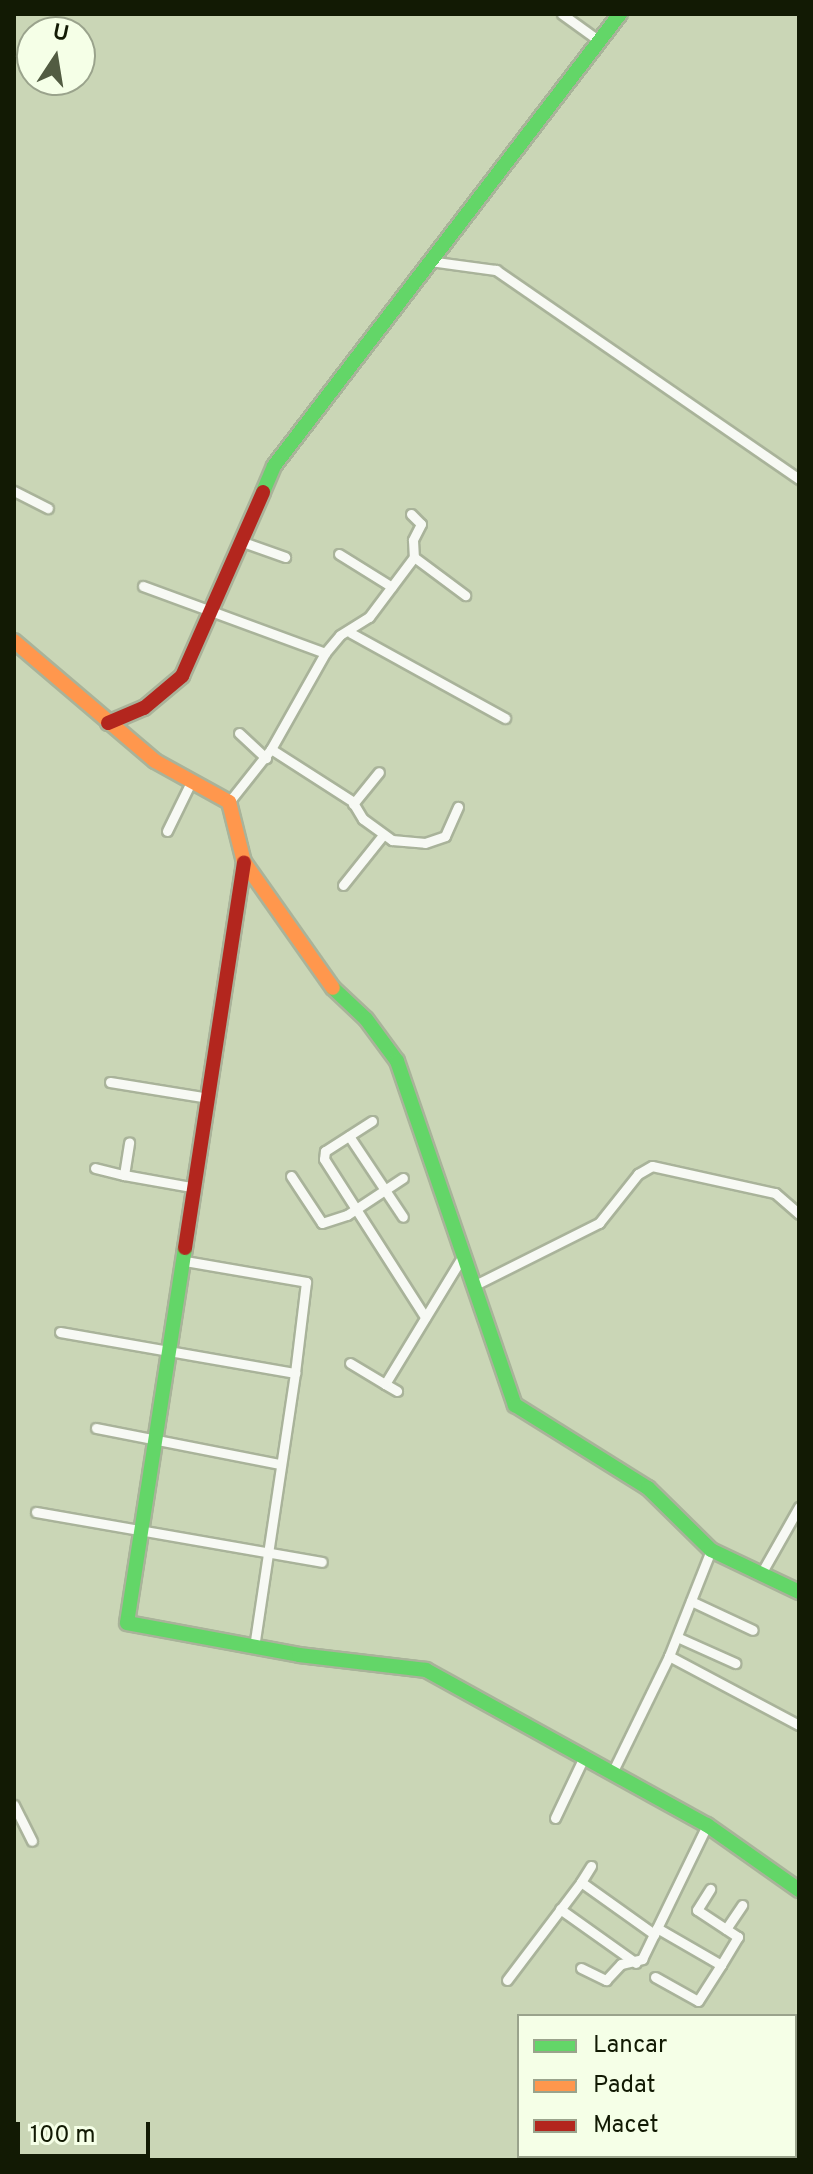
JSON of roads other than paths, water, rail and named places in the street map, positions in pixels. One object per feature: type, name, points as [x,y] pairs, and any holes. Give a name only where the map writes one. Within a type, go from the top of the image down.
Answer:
[{"type":"street","points":[[562,14],[598,40]]},
{"type":"street","points":[[108,723],[144,708],[174,685],[211,611],[274,466],[620,14]]},
{"type":"street","points":[[428,261],[496,270],[799,479]]},
{"type":"street","points":[[14,491],[48,508]]},
{"type":"street","points":[[229,802],[268,753],[325,653],[340,635],[351,633],[414,557],[413,540],[421,524],[411,514]]},
{"type":"street","points":[[240,541],[285,557]]},
{"type":"street","points":[[339,554],[392,587]]},
{"type":"street","points":[[414,557],[465,595]]},
{"type":"street","points":[[143,586],[325,653]]},
{"type":"street","points":[[351,633],[505,718]]},
{"type":"street","points":[[14,641],[155,761],[229,802],[244,862],[325,980],[388,1045],[422,1127],[515,1405],[540,1425],[648,1488],[711,1550],[799,1592]]},
{"type":"street","points":[[239,733],[353,804],[383,835],[404,843],[442,838],[458,807]]},
{"type":"street","points":[[353,804],[379,772]]},
{"type":"street","points":[[167,831],[191,782]]},
{"type":"street","points":[[343,885],[383,835]]},
{"type":"street","points":[[244,862],[144,1533],[127,1623],[254,1647],[426,1670],[707,1825],[799,1890]]},
{"type":"street","points":[[110,1082],[209,1098]]},
{"type":"street","points":[[372,1121],[325,1151],[324,1159],[425,1317]]},
{"type":"street","points":[[349,1136],[403,1217]]},
{"type":"street","points":[[124,1175],[129,1142]]},
{"type":"street","points":[[475,1285],[599,1223],[638,1174],[652,1166],[775,1193],[799,1214]]},
{"type":"street","points":[[95,1168],[196,1188]]},
{"type":"street","points":[[291,1176],[319,1222],[356,1209],[403,1178]]},
{"type":"street","points":[[385,1384],[464,1254]]},
{"type":"street","points":[[185,1261],[306,1282],[254,1647]]},
{"type":"street","points":[[60,1332],[295,1373]]},
{"type":"street","points":[[350,1363],[397,1391]]},
{"type":"street","points":[[96,1428],[280,1464]]},
{"type":"street","points":[[762,1572],[799,1507]]},
{"type":"street","points":[[36,1512],[266,1555],[322,1562]]},
{"type":"street","points":[[613,1771],[669,1656],[711,1550]]},
{"type":"street","points":[[691,1601],[753,1630]]},
{"type":"street","points":[[677,1637],[735,1663]]},
{"type":"street","points":[[669,1656],[799,1725]]},
{"type":"street","points":[[555,1818],[583,1759]]},
{"type":"street","points":[[14,1805],[32,1841]]},
{"type":"street","points":[[636,1963],[707,1825]]},
{"type":"street","points":[[507,1980],[591,1866]]},
{"type":"street","points":[[581,1882],[655,1931],[721,1965]]},
{"type":"street","points":[[655,1977],[698,2001],[721,1965],[738,1937],[697,1910],[710,1889]]},
{"type":"street","points":[[726,1929],[742,1905]]},
{"type":"street","points":[[560,1909],[636,1963]]},
{"type":"street","points":[[581,1968],[606,1980],[621,1964],[636,1963]]}]
